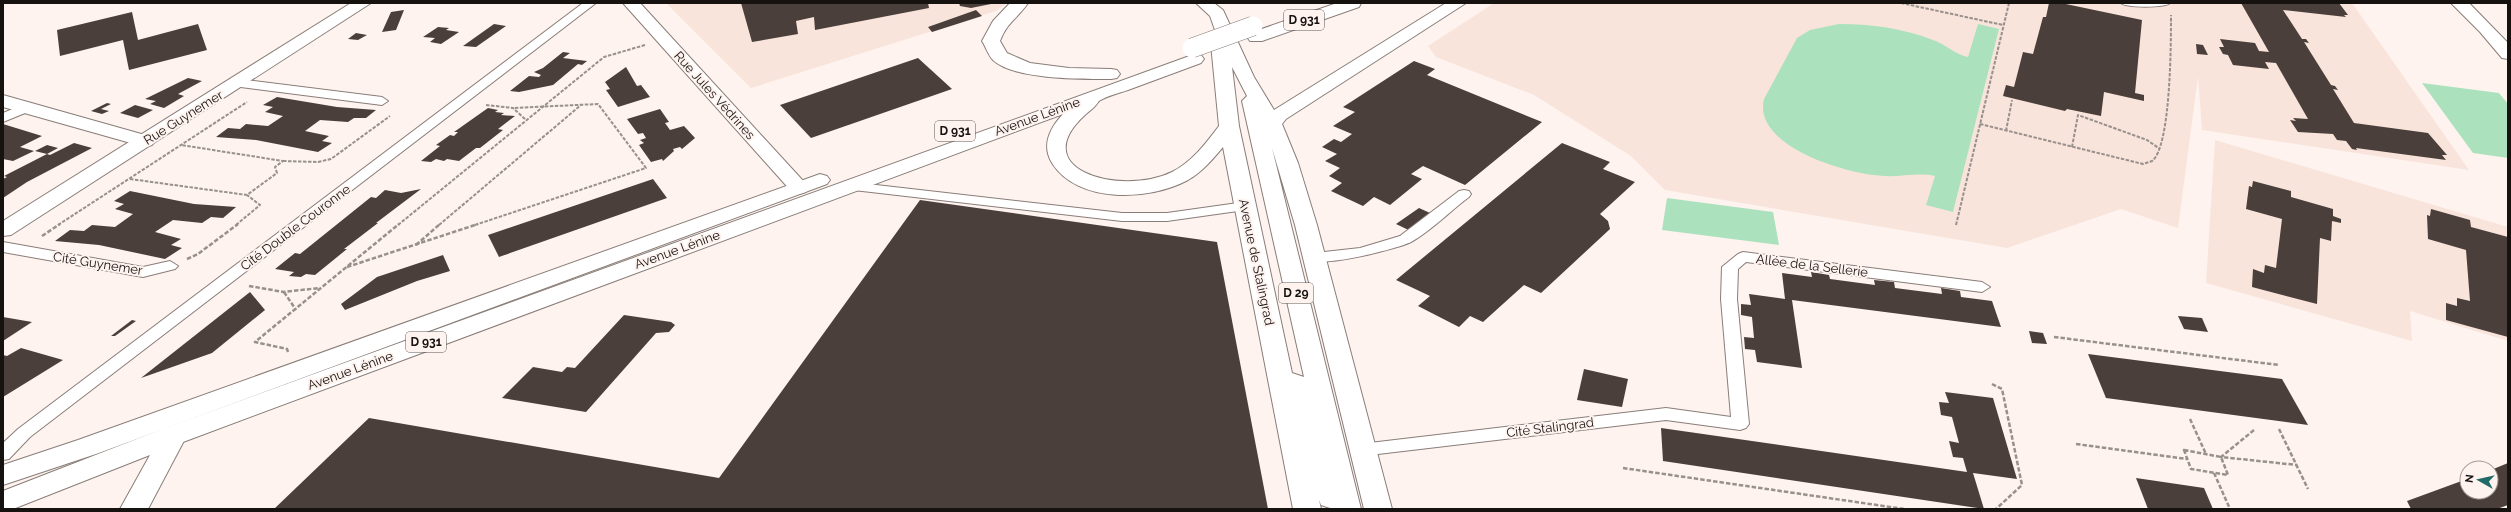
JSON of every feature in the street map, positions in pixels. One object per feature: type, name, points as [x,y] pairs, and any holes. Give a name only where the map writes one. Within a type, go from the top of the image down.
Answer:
[{"type":"main road","name":"Rue Guynemer","points":[[3,230],[363,3]]},
{"type":"main road","name":"Rue Jules Védrines","points":[[631,3],[799,188]]},
{"type":"main road","points":[[1020,3],[1007,14],[996,27],[991,41],[1000,56],[1026,67],[1071,74],[1111,74]]},
{"type":"main road","name":"Avenue Lénine","points":[[3,502],[174,435],[1099,93],[1194,53],[1254,31],[1318,3]]},
{"type":"main road","name":"Avenue Lénine","points":[[1254,31],[1353,3]]},
{"type":"main road","points":[[1263,152],[1272,124],[1279,115],[1458,3]]},
{"type":"main road","points":[[2459,3],[2486,28],[2508,54]]},
{"type":"main road","name":"Avenue de Stalingrad","points":[[1212,7],[1245,77],[1272,124],[1288,163],[1315,258],[1361,450],[1378,509]]},
{"type":"main road","name":"Avenue de Stalingrad","points":[[1212,7],[1229,126],[1307,509]]},
{"type":"main road","name":"Avenue Lénine","points":[[3,475],[87,447],[1111,74],[1194,53]]},
{"type":"main road","name":"Avenue de Stalingrad","points":[[1245,77],[1347,509]]},
{"type":"main road","points":[[1099,93],[1062,128],[1056,145],[1059,159],[1065,170],[1074,177],[1092,184],[1138,188],[1167,183],[1195,166],[1229,126]]},
{"type":"main road","points":[[3,102],[145,140]]},
{"type":"main road","points":[[1288,163],[1288,132],[1294,106]]},
{"type":"main road","name":"D 29","points":[[1258,267],[1334,509]]},
{"type":"main road","points":[[134,509],[174,435]]},
{"type":"lane","name":"Cité Double Couronne","points":[[3,454],[24,433],[590,3]]},
{"type":"lane","points":[[2127,3],[2168,6]]},
{"type":"lane","points":[[237,83],[382,101]]},
{"type":"lane","points":[[3,118],[25,108]]},
{"type":"lane","points":[[850,186],[1122,217],[1167,217],[1245,206]]},
{"type":"lane","points":[[1315,258],[1362,252],[1405,239],[1464,194]]},
{"type":"lane","name":"Cité Guynemer","points":[[3,247],[143,272],[170,266]]},
{"type":"lane","name":"Allée de la Sellerie","points":[[1740,424],[1729,299],[1730,267],[1743,258],[1982,287]]},
{"type":"lane","name":"Cité Stalingrad","points":[[1361,450],[1666,414],[1740,424]]},
{"type":"path","points":[[1901,3],[2003,25]]},
{"type":"path","points":[[1956,225],[2009,3]]},
{"type":"path","points":[[1980,124],[2143,164],[2154,160],[2160,150],[2172,68],[2168,6]]},
{"type":"path","points":[[295,371],[287,349],[255,342],[296,310],[319,288],[604,57],[664,40]]},
{"type":"path","name":"Cité Guynemer","points":[[20,250],[270,87]]},
{"type":"path","points":[[2006,131],[2012,100]]},
{"type":"path","points":[[181,145],[283,161],[318,162],[331,159],[390,116],[382,101]]},
{"type":"path","points":[[345,267],[414,246],[646,168],[598,104],[545,105],[514,108],[460,102]]},
{"type":"path","points":[[414,246],[582,104]]},
{"type":"path","points":[[514,108],[526,120]]},
{"type":"path","points":[[2072,147],[2078,115],[2147,140],[2160,150]]},
{"type":"path","points":[[247,195],[277,173],[275,166],[283,161]]},
{"type":"path","points":[[130,179],[247,195],[260,205],[254,212],[198,254],[170,266]]},
{"type":"path","points":[[223,282],[284,292],[319,288]]},
{"type":"path","points":[[284,292],[296,310]]},
{"type":"path","points":[[2054,337],[2280,365]]},
{"type":"path","points":[[1992,384],[2002,389],[2022,485],[1996,509]]},
{"type":"path","points":[[2190,419],[2206,454]]},
{"type":"path","points":[[2279,429],[2308,489]]},
{"type":"path","points":[[2221,457],[2254,430]]},
{"type":"path","points":[[2076,444],[2187,460]]},
{"type":"path","points":[[2221,457],[2228,475],[2191,469],[2184,450],[2221,457],[2297,466]]},
{"type":"path","points":[[1623,468],[1904,509]]},
{"type":"path","points":[[2214,472],[2230,509]]},
{"type":"shaded area","points":[[666,3],[1007,3],[996,11],[751,88]]},
{"type":"shaded area","points":[[1494,3],[2352,3],[2469,170],[2202,130],[2198,77],[2178,228],[2121,209],[2007,248],[1665,190],[1631,156],[1534,95],[1436,57],[1428,46]]},
{"type":"shaded area","points":[[2215,140],[2508,227],[2508,341],[2410,311],[2412,341],[2206,283]]},
{"type":"green space","points":[[1839,24],[1875,26],[1910,32],[1937,42],[1959,54],[1968,57],[1978,24],[1999,29],[1953,212],[1926,205],[1935,176],[1923,174],[1884,176],[1849,170],[1827,164],[1806,155],[1787,144],[1773,131],[1764,116],[1764,99],[1797,38],[1810,30]]},
{"type":"green space","points":[[2422,83],[2499,93],[2508,104],[2508,158],[2473,153]]},
{"type":"green space","points":[[1667,198],[1773,212],[1779,245],[1662,230]]},
{"type":"building","points":[[741,3],[928,3],[929,8],[815,30],[814,17],[796,21],[798,34],[752,42]]},
{"type":"building","points":[[959,3],[996,3],[971,8],[960,6]]},
{"type":"building","points":[[2049,3],[2061,3],[2142,20],[2135,93],[2144,95],[2144,101],[2104,92],[2101,116],[2067,109],[2065,111],[2003,96],[2006,85],[2014,87],[2023,52],[2033,54],[2043,17],[2046,17]]},
{"type":"building","points":[[2241,3],[2339,3],[2348,15],[2344,15],[2346,17],[2283,10],[2302,39],[2306,39],[2309,43],[2304,42],[2331,85],[2335,86],[2338,90],[2333,89],[2354,123],[2428,133],[2447,155],[2442,155],[2446,160],[2356,148],[2357,150],[2352,149],[2346,141],[2337,140],[2333,134],[2298,132],[2290,120],[2296,121],[2293,118],[2308,119],[2276,63],[2265,62],[2269,69],[2233,65],[2228,55],[2223,54],[2219,47],[2224,47],[2220,39],[2255,43],[2259,51],[2269,52]]},
{"type":"building","points":[[404,10],[396,30],[382,32],[391,12]]},
{"type":"building","points":[[976,10],[982,16],[932,32],[928,27]]},
{"type":"building","points":[[132,12],[138,40],[198,24],[207,50],[129,70],[123,40],[60,56],[57,30]]},
{"type":"building","points":[[494,24],[506,26],[476,47],[463,46]]},
{"type":"building","points":[[438,27],[449,28],[446,30],[459,32],[441,44],[430,42],[435,38],[423,37]]},
{"type":"building","points":[[356,33],[367,35],[358,40],[348,39]]},
{"type":"building","points":[[2196,44],[2203,45],[2208,55],[2197,54]]},
{"type":"building","points":[[563,52],[570,53],[563,58],[587,61],[582,65],[578,64],[553,85],[519,92],[510,91],[529,76],[539,77],[541,75],[534,72],[543,68]]},
{"type":"building","points":[[918,58],[952,89],[811,138],[780,105]]},
{"type":"building","points":[[1414,61],[1435,69],[1427,75],[1542,122],[1465,185],[1423,166],[1411,174],[1422,179],[1390,205],[1374,197],[1363,206],[1331,191],[1342,183],[1329,176],[1340,168],[1325,161],[1337,154],[1322,147],[1334,139],[1341,142],[1352,134],[1333,126],[1355,112],[1343,107]]},
{"type":"building","points":[[626,67],[637,86],[641,85],[650,97],[618,107],[606,90],[610,89],[605,82]]},
{"type":"building","points":[[188,78],[202,81],[178,94],[184,96],[164,108],[150,104],[156,101],[145,99]]},
{"type":"building","points":[[277,97],[337,107],[376,110],[366,118],[354,118],[348,122],[320,120],[305,131],[329,136],[322,141],[332,143],[318,152],[256,140],[216,137],[228,128],[240,129],[246,124],[268,126],[283,116],[265,112],[273,107],[263,105]]},
{"type":"building","points":[[107,103],[111,104],[101,109],[109,111],[102,114],[91,111]]},
{"type":"building","points":[[135,105],[153,110],[138,118],[120,113]]},
{"type":"building","points":[[488,108],[498,110],[495,112],[504,113],[501,115],[515,116],[498,129],[503,130],[480,148],[476,148],[459,161],[447,159],[444,161],[436,159],[431,162],[421,161],[440,146],[436,145],[450,135],[454,136],[458,132],[454,132]]},
{"type":"building","points":[[660,109],[669,122],[665,123],[670,130],[684,126],[695,138],[682,149],[680,147],[673,149],[674,151],[663,161],[662,159],[651,162],[639,145],[644,143],[640,140],[646,138],[643,133],[638,134],[627,119]]},
{"type":"building","points":[[3,124],[42,136],[20,147],[34,151],[13,161],[3,159]]},
{"type":"building","points":[[74,143],[92,148],[27,182],[3,198],[3,179],[7,177],[4,176],[47,154],[50,155]]},
{"type":"building","points":[[1562,143],[1610,162],[1603,169],[1635,182],[1600,214],[1608,221],[1610,229],[1541,293],[1524,285],[1483,322],[1470,316],[1459,327],[1418,306],[1430,296],[1396,280]]},
{"type":"building","points":[[47,145],[58,148],[47,154],[35,151]]},
{"type":"building","points":[[653,179],[667,198],[499,257],[488,235]]},
{"type":"building","points":[[2253,181],[2291,191],[2291,197],[2333,209],[2333,216],[2341,219],[2341,223],[2332,221],[2331,241],[2320,238],[2317,304],[2252,287],[2253,269],[2264,273],[2265,265],[2276,268],[2282,219],[2246,209],[2249,186],[2252,187]]},
{"type":"building","points":[[421,189],[376,223],[378,223],[344,249],[347,249],[315,275],[306,274],[301,277],[289,276],[294,272],[275,269],[295,253],[300,254],[371,197],[376,198],[385,190],[401,193]]},
{"type":"building","points":[[130,191],[194,204],[236,207],[223,218],[211,217],[202,223],[173,220],[155,232],[181,239],[171,245],[182,248],[165,259],[99,245],[55,241],[70,230],[84,231],[92,225],[115,227],[133,214],[115,209],[124,204],[114,201]]},
{"type":"building","points":[[920,200],[1217,242],[1268,509],[274,509],[369,418],[719,478]]},
{"type":"building","points":[[1419,208],[1441,218],[1419,235],[1396,224]]},
{"type":"building","points":[[2431,209],[2470,220],[2471,227],[2508,237],[2508,337],[2446,320],[2446,303],[2457,306],[2457,298],[2470,301],[2466,250],[2428,239],[2427,215],[2430,216]]},
{"type":"building","points":[[443,255],[450,271],[417,281],[345,310],[341,304],[377,277]]},
{"type":"building","points":[[1811,272],[1829,275],[1830,279],[1875,285],[1874,280],[1894,282],[1895,288],[1942,294],[1941,288],[1960,291],[1961,297],[1992,301],[2001,327],[1792,300],[1802,368],[1757,362],[1755,350],[1745,349],[1744,337],[1754,338],[1752,317],[1741,315],[1741,304],[1751,305],[1749,294],[1785,299],[1782,273],[1812,277]]},
{"type":"building","points":[[250,292],[265,310],[212,353],[141,378]]},
{"type":"building","points":[[624,315],[671,322],[675,325],[669,332],[656,333],[586,412],[502,398],[533,367],[562,372],[567,367],[575,368]]},
{"type":"building","points":[[2178,316],[2202,318],[2208,332],[2184,329]]},
{"type":"building","points":[[3,317],[32,322],[3,341]]},
{"type":"building","points":[[132,320],[136,321],[115,336],[111,336]]},
{"type":"building","points":[[2029,331],[2043,333],[2047,344],[2032,343]]},
{"type":"building","points":[[21,348],[63,360],[3,397],[3,355],[7,356]]},
{"type":"building","points":[[2088,354],[2282,379],[2308,425],[2106,398]]},
{"type":"building","points":[[1584,369],[1628,379],[1622,407],[1577,400]]},
{"type":"building","points":[[1945,392],[1993,398],[2017,479],[1973,473],[1984,509],[1663,461],[1661,428],[1967,472],[1963,458],[1953,457],[1949,441],[1959,443],[1952,417],[1941,415],[1939,402],[1949,403]]},
{"type":"building","points":[[2508,463],[2508,505],[2497,509],[2411,509],[2407,501],[2459,482],[2459,500],[2499,500],[2499,467]]},
{"type":"building","points":[[2136,478],[2204,488],[2213,509],[2148,509]]}]
